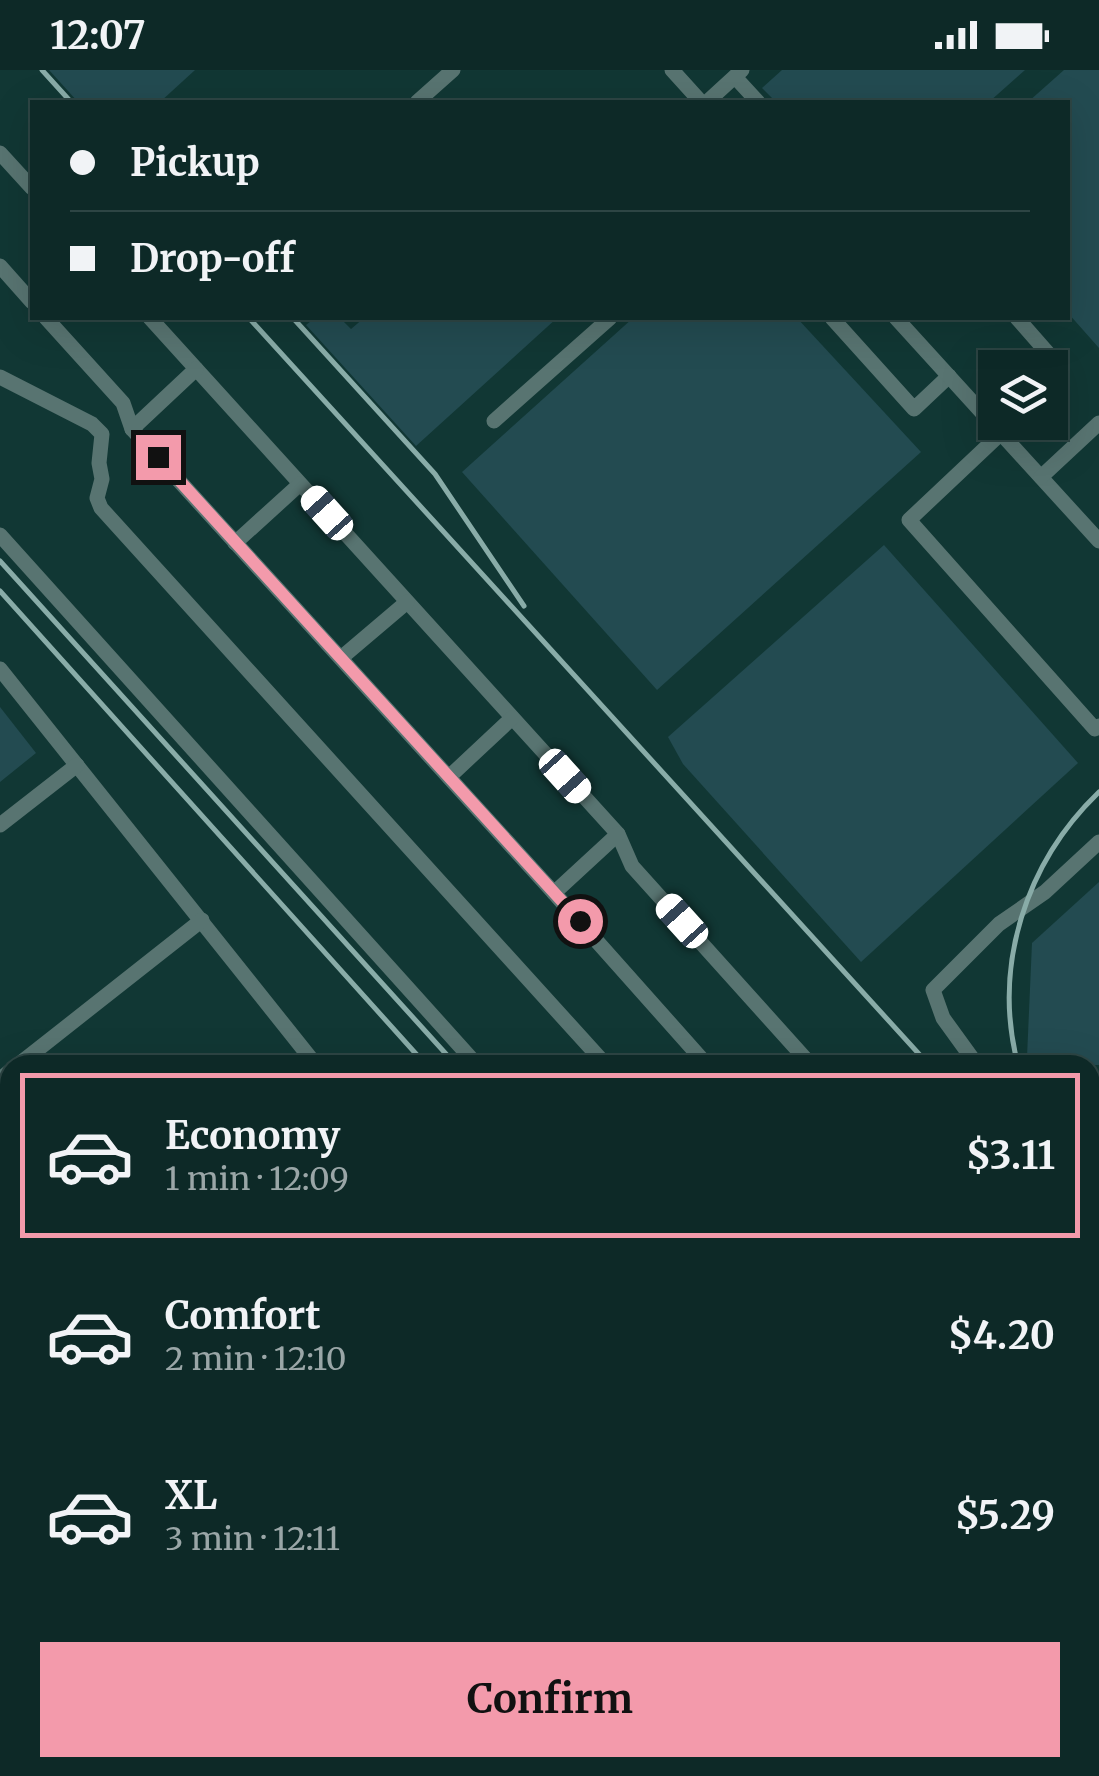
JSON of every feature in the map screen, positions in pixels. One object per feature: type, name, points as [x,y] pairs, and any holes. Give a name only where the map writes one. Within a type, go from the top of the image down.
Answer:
[{"type":"street","points":[[418,100],[453,70]]},
{"type":"street","points":[[672,70],[702,100]]},
{"type":"street","points":[[706,100],[739,72],[757,100]]},
{"type":"street","points":[[0,152],[30,186]]},
{"type":"street","points":[[0,266],[30,300]]},
{"type":"street","points":[[48,320],[123,402],[132,429],[698,1055]]},
{"type":"street","points":[[152,320],[618,834],[632,866],[798,1055]]},
{"type":"street","points":[[494,421],[608,320]]},
{"type":"street","points":[[834,320],[914,408],[949,376]]},
{"type":"street","points":[[898,320],[978,402]]},
{"type":"street","points":[[1019,320],[1045,350]]},
{"type":"street","points":[[132,429],[196,369]]},
{"type":"street","points":[[0,377],[92,424],[102,434],[102,479],[97,498],[101,508],[597,1055]]},
{"type":"street","points":[[1040,477],[1099,423]]},
{"type":"street","points":[[994,440],[909,520],[1094,729],[1099,726]]},
{"type":"street","points":[[1015,440],[1040,477],[1099,542]]},
{"type":"street","points":[[236,543],[300,484]]},
{"type":"street","points":[[0,534],[469,1055]]},
{"type":"street","points":[[341,658],[407,602]]},
{"type":"street","points":[[0,669],[308,1055]]},
{"type":"street","points":[[450,778],[512,718]]},
{"type":"street","points":[[0,825],[78,766]]},
{"type":"street","points":[[554,892],[618,834]]},
{"type":"street","points":[[970,1055],[943,1018],[932,990],[999,924],[1045,892],[1099,842]]},
{"type":"street","points":[[31,1055],[202,920]]},
{"type":"building","points":[[49,70],[195,70],[162,100],[76,100]]},
{"type":"building","points":[[782,70],[1025,70],[991,100],[774,100],[762,88]]},
{"type":"building","points":[[1064,70],[1099,70],[1099,348],[1070,315],[1070,100],[1030,100]]},
{"type":"building","points":[[312,320],[342,320],[351,329],[362,320],[555,320],[416,446],[306,325]]},
{"type":"building","points":[[631,320],[799,320],[921,452],[657,690],[462,472]]},
{"type":"building","points":[[884,545],[1078,763],[861,962],[683,764],[668,737]]},
{"type":"building","points":[[0,707],[36,753],[0,782]]},
{"type":"building","points":[[1099,882],[1099,1055],[1027,1055],[1032,943]]},
{"type":"railway","points":[[42,70],[69,100]]},
{"type":"railway","points":[[251,320],[920,1055]]},
{"type":"railway","points":[[295,320],[435,474],[524,606]]},
{"type":"railway","points":[[0,561],[447,1055]]},
{"type":"railway","points":[[0,591],[417,1055]]},
{"type":"railway","points":[[1016,1055],[1009,990],[1021,918],[1052,850],[1099,792]]},
{"type":"route","points":[[158,457],[580,921]]}]
